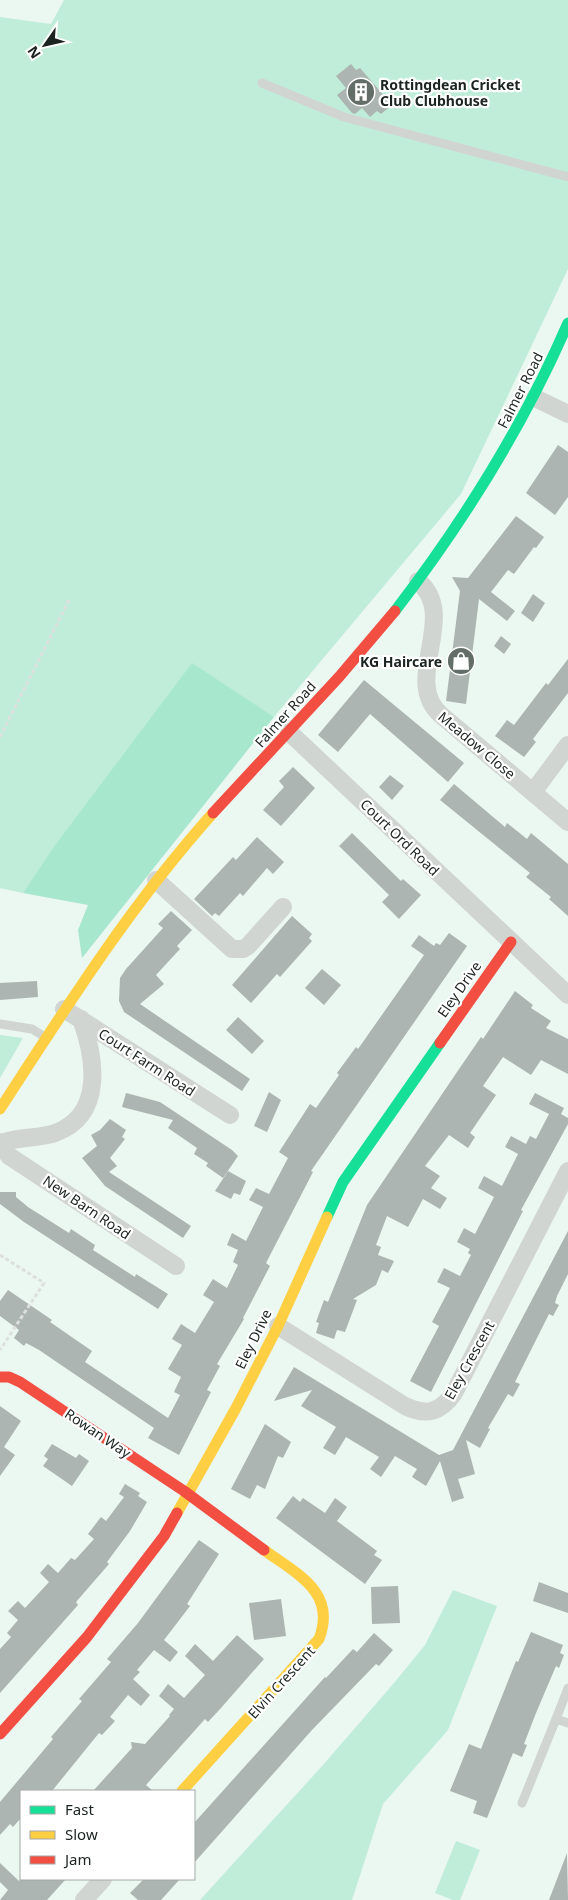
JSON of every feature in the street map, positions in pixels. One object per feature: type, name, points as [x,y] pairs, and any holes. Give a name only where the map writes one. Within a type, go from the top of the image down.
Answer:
[{"type":"street","name":"Falmer Road","points":[[0,1109],[109,940],[156,880],[364,649],[418,581],[483,489],[535,398],[568,323]]},
{"type":"street","points":[[535,398],[568,414]]},
{"type":"street","name":"Meadow Close","points":[[418,581],[424,586],[430,597],[434,620],[427,678],[427,695],[434,709],[568,822]]},
{"type":"street","name":"Court Ord Road","points":[[289,732],[511,942]]},
{"type":"street","points":[[533,792],[568,745]]},
{"type":"street","points":[[156,880],[232,949],[243,949],[248,946],[283,907]]},
{"type":"street","points":[[511,942],[568,995]]},
{"type":"street","name":"Eley Drive","points":[[0,1734],[87,1637],[164,1536],[189,1495],[278,1326],[343,1182],[511,942]]},
{"type":"street","name":"Court Farm Road","points":[[64,1009],[230,1115]]},
{"type":"street","name":"New Barn Road","points":[[81,1019],[92,1054],[93,1068],[92,1088],[84,1107],[72,1122],[56,1133],[16,1138],[1,1142],[10,1156],[176,1266]]},
{"type":"street","name":"Eley Crescent","points":[[278,1326],[405,1406],[422,1412],[439,1409],[454,1392],[568,1171]]},
{"type":"street","name":"Rowan Way","points":[[1,1375],[20,1382],[189,1495]]},
{"type":"street","name":"Elvin Crescent","points":[[183,1790],[312,1649],[322,1633],[325,1616],[318,1594],[309,1583],[189,1495]]},
{"type":"street","points":[[84,1900],[102,1880]]},
{"type":"lane","points":[[262,83],[344,117],[568,177]]},
{"type":"lane","points":[[0,1024],[32,1029],[46,1038]]},
{"type":"lane","points":[[522,1804],[568,1688]]},
{"type":"lane","points":[[556,1719],[568,1723]]},
{"type":"path","points":[[0,737],[70,598]]},
{"type":"path","points":[[0,1255],[44,1283],[0,1350]]},
{"type":"green space","points":[[64,0],[568,0],[568,269],[461,494],[274,717],[189,668],[23,893],[0,888],[0,17],[51,24]]},
{"type":"green space","points":[[192,663],[274,717],[82,958],[78,930],[88,905],[23,893],[53,848]]},
{"type":"green space","points":[[0,1035],[23,1038],[0,1078]]},
{"type":"green space","points":[[453,1590],[497,1606],[448,1730],[383,1804],[352,1900],[200,1900],[323,1765],[394,1683],[425,1645]]},
{"type":"green space","points":[[456,1841],[480,1850],[460,1900],[453,1900],[435,1893]]},
{"type":"building","name":"Rottingdean Cricket Club Clubhouse","points":[[351,64],[356,70],[360,68],[392,105],[381,114],[377,111],[370,117],[362,108],[355,114],[352,113],[337,95],[346,88],[336,76]]},
{"type":"building","points":[[558,445],[568,452],[568,497],[555,515],[526,493]]},
{"type":"building","points":[[516,516],[544,537],[514,574],[508,570],[491,592],[515,611],[507,621],[479,599],[466,704],[446,701],[460,591],[452,577],[468,578]]},
{"type":"building","points":[[533,594],[545,603],[533,622],[521,613]]},
{"type":"building","points":[[501,636],[511,644],[504,654],[494,646]]},
{"type":"building","points":[[568,659],[568,693],[533,739],[536,742],[524,757],[495,736],[507,720],[514,725],[546,683],[548,685]]},
{"type":"building","points":[[364,680],[464,763],[448,782],[370,714],[338,752],[318,735]]},
{"type":"building","points":[[293,767],[315,788],[281,826],[263,810],[284,787],[279,781]]},
{"type":"building","points":[[390,775],[404,786],[392,800],[379,787]]},
{"type":"building","points":[[454,784],[505,827],[507,823],[527,839],[531,833],[568,864],[568,916],[549,899],[551,897],[526,877],[530,873],[440,800]]},
{"type":"building","points":[[352,833],[401,881],[403,879],[421,895],[399,919],[382,902],[389,895],[339,846]]},
{"type":"building","points":[[257,837],[284,862],[273,874],[267,868],[243,896],[240,893],[219,916],[215,913],[212,916],[194,899],[233,857],[236,860]]},
{"type":"building","points":[[171,911],[192,930],[177,946],[180,949],[156,975],[164,984],[140,1004],[250,1079],[242,1091],[124,1012],[119,1001],[120,978],[163,928],[158,924]]},
{"type":"building","points":[[292,916],[312,934],[309,938],[312,941],[280,977],[277,974],[251,1003],[232,985]]},
{"type":"building","points":[[449,933],[467,946],[311,1171],[313,1172],[266,1263],[270,1266],[244,1319],[217,1364],[220,1366],[207,1390],[211,1392],[179,1455],[148,1438],[154,1428],[39,1350],[26,1343],[24,1346],[14,1338],[19,1330],[0,1316],[0,1301],[8,1290],[52,1320],[50,1322],[92,1351],[85,1362],[168,1418],[180,1395],[174,1392],[181,1377],[168,1369],[182,1345],[172,1339],[181,1324],[195,1333],[214,1302],[203,1295],[213,1279],[227,1288],[238,1265],[233,1262],[238,1250],[227,1245],[232,1233],[246,1241],[263,1207],[249,1200],[256,1188],[269,1194],[288,1158],[279,1152],[310,1104],[316,1108],[339,1075],[337,1073],[356,1047],[358,1049],[424,955],[411,946],[419,935],[434,946],[436,943],[440,945]]},
{"type":"building","points":[[322,969],[341,985],[324,1005],[305,988]]},
{"type":"building","points":[[37,981],[38,997],[0,1000],[0,983]]},
{"type":"building","points":[[515,991],[533,1005],[531,1008],[551,1021],[546,1028],[568,1039],[568,1074],[541,1060],[531,1075],[503,1057],[483,1086],[496,1095],[470,1133],[475,1137],[468,1148],[449,1135],[425,1166],[440,1176],[431,1188],[447,1198],[440,1209],[423,1199],[408,1227],[387,1216],[376,1245],[381,1247],[378,1255],[394,1261],[388,1273],[382,1270],[376,1285],[353,1299],[357,1300],[345,1332],[337,1330],[334,1339],[316,1333],[319,1323],[316,1322],[324,1300],[328,1302],[367,1205],[481,1037],[483,1039]]},
{"type":"building","points":[[238,1017],[264,1041],[252,1054],[226,1030]]},
{"type":"building","points":[[269,1092],[281,1100],[267,1132],[254,1126]]},
{"type":"building","points":[[126,1093],[160,1102],[232,1150],[238,1156],[223,1178],[206,1166],[208,1163],[194,1154],[197,1148],[168,1128],[173,1120],[122,1107]]},
{"type":"building","points":[[535,1093],[564,1108],[561,1114],[568,1118],[568,1124],[521,1210],[523,1211],[431,1392],[410,1381],[439,1326],[432,1322],[450,1288],[437,1282],[444,1268],[460,1276],[471,1255],[468,1253],[470,1249],[457,1242],[464,1228],[475,1234],[494,1197],[478,1188],[484,1176],[502,1186],[518,1154],[505,1147],[511,1136],[526,1144],[530,1136],[536,1139],[549,1114],[529,1104]]},
{"type":"building","points":[[110,1119],[126,1130],[122,1137],[125,1139],[110,1158],[117,1166],[109,1172],[191,1226],[183,1238],[105,1186],[82,1158],[97,1146],[91,1135],[100,1130]]},
{"type":"building","points":[[228,1171],[246,1181],[240,1195],[234,1193],[231,1199],[215,1191]]},
{"type":"building","points":[[0,1192],[16,1192],[16,1197],[28,1207],[69,1233],[71,1229],[95,1245],[93,1250],[135,1277],[136,1274],[168,1294],[158,1309],[24,1222],[0,1204]]},
{"type":"building","points":[[568,1231],[568,1274],[557,1296],[555,1303],[559,1305],[553,1316],[549,1314],[515,1382],[520,1384],[513,1397],[508,1394],[488,1428],[490,1429],[480,1448],[466,1440],[475,1474],[458,1479],[464,1498],[452,1502],[440,1461],[426,1486],[412,1477],[417,1469],[395,1456],[381,1477],[370,1469],[379,1457],[346,1437],[335,1455],[323,1448],[336,1427],[301,1406],[312,1390],[274,1401],[294,1367],[439,1455],[453,1450]]},
{"type":"building","points":[[0,1406],[21,1421],[4,1447],[15,1455],[0,1476]]},
{"type":"building","points":[[265,1424],[291,1442],[283,1458],[278,1456],[265,1489],[257,1485],[250,1499],[231,1489]]},
{"type":"building","points":[[52,1444],[76,1458],[79,1454],[89,1461],[72,1486],[43,1466],[48,1459],[44,1456]]},
{"type":"building","points":[[125,1484],[140,1493],[138,1496],[147,1502],[130,1531],[107,1562],[109,1564],[76,1602],[78,1605],[0,1693],[0,1649],[11,1637],[7,1633],[18,1620],[8,1611],[18,1601],[25,1608],[49,1582],[40,1573],[48,1564],[58,1573],[71,1558],[75,1560],[94,1539],[88,1534],[101,1517],[106,1521],[124,1497],[119,1494]]},
{"type":"building","points":[[293,1496],[300,1502],[303,1498],[325,1513],[335,1498],[347,1507],[337,1521],[377,1551],[374,1555],[382,1560],[365,1584],[276,1518]]},
{"type":"building","points":[[199,1540],[219,1554],[187,1604],[190,1606],[164,1640],[178,1652],[170,1662],[154,1650],[137,1670],[140,1672],[133,1679],[150,1695],[141,1706],[128,1695],[110,1717],[115,1721],[102,1735],[99,1733],[53,1790],[20,1790],[20,1819],[13,1827],[10,1824],[0,1835],[0,1802],[53,1739],[51,1737],[82,1701],[79,1699],[111,1662],[107,1659],[138,1623]]},
{"type":"building","points":[[539,1582],[568,1593],[568,1613],[533,1601]]},
{"type":"building","points":[[398,1586],[400,1623],[372,1624],[371,1587]]},
{"type":"building","points":[[281,1599],[286,1636],[254,1640],[249,1603]]},
{"type":"building","points":[[531,1632],[563,1645],[560,1653],[564,1655],[559,1668],[556,1666],[536,1713],[524,1744],[527,1745],[522,1757],[513,1753],[487,1818],[473,1813],[477,1801],[450,1791],[469,1744],[481,1749],[516,1661],[518,1662]]},
{"type":"building","points":[[374,1633],[393,1650],[379,1666],[376,1664],[312,1730],[195,1862],[195,1822],[325,1677],[353,1649],[357,1652]]},
{"type":"building","points":[[237,1635],[264,1659],[208,1722],[205,1719],[146,1785],[152,1790],[94,1790],[132,1748],[131,1742],[145,1744],[170,1716],[174,1709],[159,1696],[168,1684],[184,1698],[205,1675],[185,1656],[195,1644],[213,1661]]},
{"type":"building","points":[[567,1853],[568,1900],[549,1900]]},
{"type":"building","points":[[0,1863],[19,1881],[65,1880],[47,1900],[0,1900],[8,1890],[0,1882]]},
{"type":"building","points":[[143,1880],[179,1880],[161,1900],[138,1900],[130,1893]]},
{"type":"traffic: fast","points":[[395,611],[445,543],[512,436],[568,323]]},
{"type":"traffic: fast","points":[[327,1217],[343,1182],[440,1043]]},
{"type":"traffic: slow","points":[[0,1109],[100,957],[154,884],[213,813]]},
{"type":"traffic: slow","points":[[177,1513],[236,1408],[278,1326],[327,1217]]},
{"type":"traffic: slow","points":[[183,1790],[319,1639],[323,1623],[323,1609],[318,1597],[301,1576],[264,1550]]},
{"type":"traffic: jam","points":[[213,813],[339,677],[395,611]]},
{"type":"traffic: jam","points":[[440,1043],[511,942]]},
{"type":"traffic: jam","points":[[0,1377],[9,1377],[20,1382],[184,1491],[264,1550]]},
{"type":"traffic: jam","points":[[0,1734],[87,1637],[164,1536],[177,1513]]},
{"type":"place","name":"Rottingdean Cricket Club Clubhouse","points":[[361,92]]},
{"type":"place","name":"KG Haircare","points":[[461,661]]}]
